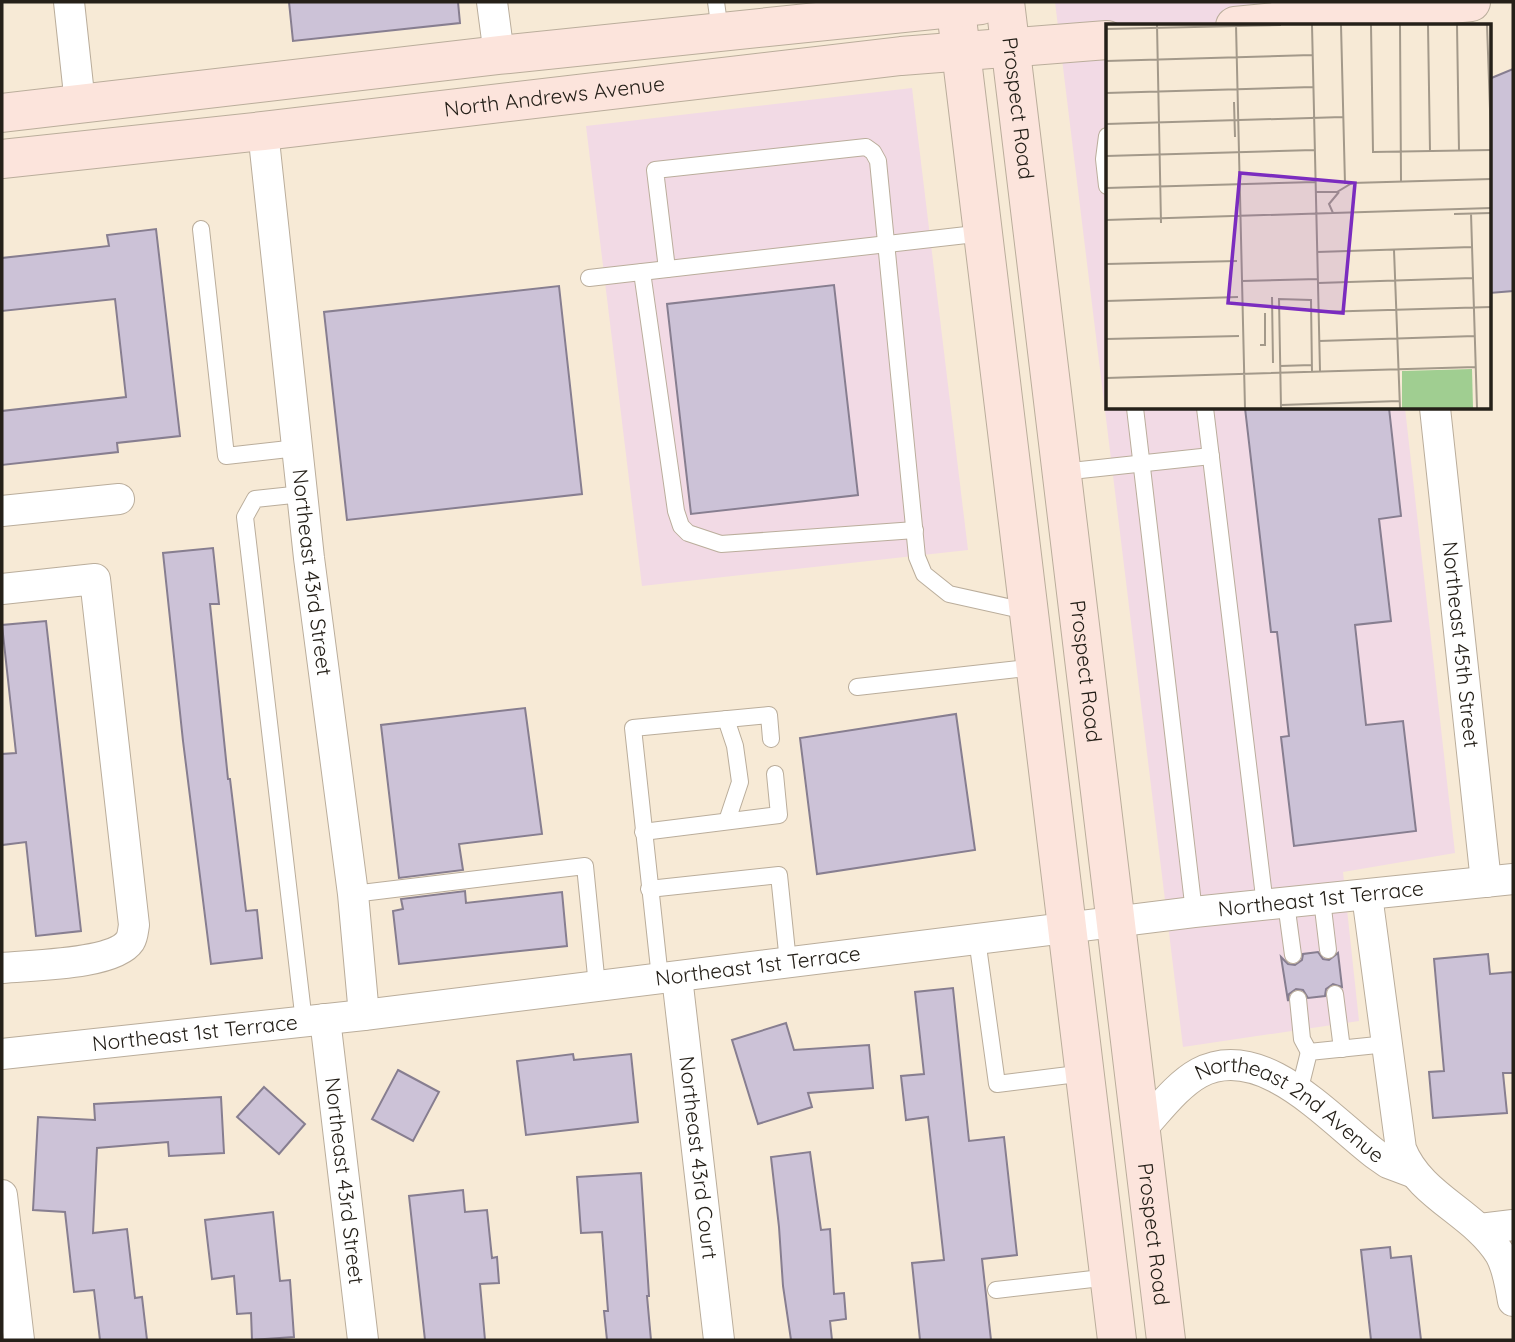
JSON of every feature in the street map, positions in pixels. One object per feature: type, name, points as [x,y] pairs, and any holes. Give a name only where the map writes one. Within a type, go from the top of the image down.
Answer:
[{"type":"main road","points":[[2,113],[499,55],[718,16],[1011,2]]},
{"type":"main road","name":"Prospect Road","points":[[1011,2],[1011,48],[1166,1340]]},
{"type":"main road","points":[[1258,24],[1471,2]]},
{"type":"main road","points":[[956,5],[1117,1340]]},
{"type":"main road","name":"North Andrews Avenue","points":[[19,157],[901,56],[1106,40]]},
{"type":"main road","points":[[19,157],[70,120],[80,104]]},
{"type":"street","points":[[69,2],[80,104]]},
{"type":"street","points":[[492,2],[499,55]]},
{"type":"street","name":"Northeast 43rd Street","points":[[262,131],[302,494],[353,894],[364,1015]]},
{"type":"street","name":"Northeast 45th Street","points":[[1435,410],[1500,880]]},
{"type":"street","points":[[2,512],[118,499]]},
{"type":"street","points":[[2,589],[95,579],[134,925],[131,939],[122,948],[103,958],[2,968]]},
{"type":"street","name":"Northeast 1st Terrace","points":[[2,1054],[314,1021],[1194,912],[1500,880]]},
{"type":"street","points":[[1367,895],[1398,1136],[1406,1161],[1412,1172],[1431,1190],[1480,1229],[1507,1270],[1513,1301]]},
{"type":"street","name":"Northeast 43rd Court","points":[[668,977],[719,1340]]},
{"type":"street","name":"Northeast 43rd Street","points":[[314,1021],[363,1340]]},
{"type":"street","name":"Northeast 2nd Avenue","points":[[1141,1129],[1197,1074],[1222,1066],[1244,1067],[1265,1072],[1299,1092],[1378,1156],[1412,1172]]},
{"type":"street","points":[[2,1195],[19,1340]]},
{"type":"street","points":[[1480,1229],[1513,1225]]},
{"type":"lane","points":[[1106,144],[1106,177]]},
{"type":"lane","points":[[667,269],[655,170],[866,147],[873,152],[878,161],[888,242],[917,556],[924,574],[949,594],[1030,612]]},
{"type":"lane","points":[[201,229],[226,456],[297,448]]},
{"type":"lane","points":[[589,278],[984,233]]},
{"type":"lane","points":[[642,272],[676,511],[681,526],[688,533],[721,544],[915,530]]},
{"type":"lane","points":[[1135,410],[1194,912]]},
{"type":"lane","points":[[1205,410],[1275,904],[1293,955]]},
{"type":"lane","points":[[1062,472],[1211,456]]},
{"type":"lane","points":[[302,494],[256,499],[244,517],[314,1021]]},
{"type":"lane","points":[[857,687],[1036,667]]},
{"type":"lane","points":[[668,977],[649,889],[633,728],[769,715],[771,739]]},
{"type":"lane","points":[[726,719],[735,746],[740,782],[727,821]]},
{"type":"lane","points":[[643,832],[779,815],[775,774]]},
{"type":"lane","points":[[353,894],[585,866],[597,986]]},
{"type":"lane","points":[[649,889],[779,874],[788,962]]},
{"type":"lane","points":[[1322,900],[1328,950]]},
{"type":"lane","points":[[977,939],[997,1084],[1085,1073]]},
{"type":"lane","points":[[1335,994],[1342,1049]]},
{"type":"lane","points":[[1298,999],[1302,1038],[1309,1052],[1299,1092]]},
{"type":"lane","points":[[1309,1052],[1387,1044]]},
{"type":"lane","points":[[996,1290],[1110,1277]]},
{"type":"shaded area","points":[[1055,2],[1359,2],[1361,24],[1106,24],[1106,410],[1405,410],[1455,853],[1343,872],[1359,1021],[1183,1047]]},
{"type":"shaded area","points":[[912,88],[968,550],[642,586],[586,126]]},
{"type":"building","points":[[289,2],[458,2],[460,23],[293,41]]},
{"type":"building","points":[[1513,69],[1513,291],[1490,293],[1490,79]]},
{"type":"building","points":[[156,229],[180,436],[117,443],[118,452],[2,465],[2,411],[126,397],[115,299],[2,311],[2,258],[109,246],[107,235]]},
{"type":"building","points":[[834,285],[858,495],[691,514],[667,304]]},
{"type":"building","points":[[559,286],[582,494],[347,520],[324,312]]},
{"type":"building","points":[[1245,410],[1389,410],[1401,516],[1379,519],[1391,621],[1355,625],[1366,725],[1403,721],[1416,831],[1294,846],[1281,737],[1289,736],[1277,632],[1271,632]]},
{"type":"building","points":[[213,548],[219,604],[210,604],[228,779],[246,911],[257,910],[262,958],[211,964],[163,553]]},
{"type":"building","points":[[46,621],[81,931],[36,936],[26,842],[2,845],[2,754],[16,753],[2,625]]},
{"type":"building","points":[[525,708],[542,834],[459,844],[463,870],[399,878],[381,725]]},
{"type":"building","points":[[956,714],[975,850],[817,874],[800,738]]},
{"type":"building","points":[[465,891],[466,903],[562,892],[567,946],[399,964],[393,911],[403,909],[401,899]]},
{"type":"building","points":[[1318,952],[1323,959],[1329,960],[1338,953],[1342,987],[1333,984],[1326,989],[1325,996],[1308,998],[1303,990],[1296,989],[1289,994],[1288,1001],[1281,957],[1288,964],[1295,965],[1302,960],[1303,954]]},
{"type":"building","points":[[1488,954],[1490,974],[1513,972],[1513,1073],[1503,1073],[1507,1113],[1433,1118],[1429,1072],[1444,1071],[1434,959]]},
{"type":"building","points":[[953,988],[969,1141],[1004,1137],[1017,1255],[982,1259],[991,1340],[920,1340],[912,1263],[944,1260],[928,1117],[906,1120],[901,1076],[924,1074],[915,992]]},
{"type":"building","points":[[786,1023],[794,1050],[869,1045],[873,1088],[808,1093],[812,1107],[758,1124],[732,1040]]},
{"type":"building","points":[[573,1054],[574,1060],[631,1054],[638,1122],[526,1135],[517,1061]]},
{"type":"building","points":[[398,1070],[439,1092],[413,1141],[372,1119]]},
{"type":"building","points":[[264,1087],[305,1124],[279,1154],[237,1117]]},
{"type":"building","points":[[221,1097],[224,1153],[169,1156],[168,1142],[97,1148],[93,1233],[127,1229],[135,1298],[142,1297],[147,1340],[100,1340],[94,1290],[74,1292],[65,1212],[33,1210],[38,1117],[95,1120],[94,1104]]},
{"type":"building","points":[[810,1152],[821,1230],[830,1229],[834,1294],[844,1293],[846,1319],[830,1321],[832,1340],[791,1340],[783,1286],[771,1157]]},
{"type":"building","points":[[641,1173],[651,1340],[607,1340],[604,1311],[608,1311],[602,1232],[581,1233],[577,1177]]},
{"type":"building","points":[[463,1190],[465,1212],[487,1210],[492,1258],[497,1257],[499,1283],[480,1284],[485,1340],[425,1340],[409,1196]]},
{"type":"building","points":[[273,1212],[280,1281],[290,1280],[294,1337],[252,1340],[251,1313],[237,1314],[234,1276],[212,1279],[205,1220]]},
{"type":"building","points":[[1390,1247],[1391,1258],[1411,1256],[1421,1340],[1371,1340],[1361,1250]]}]
